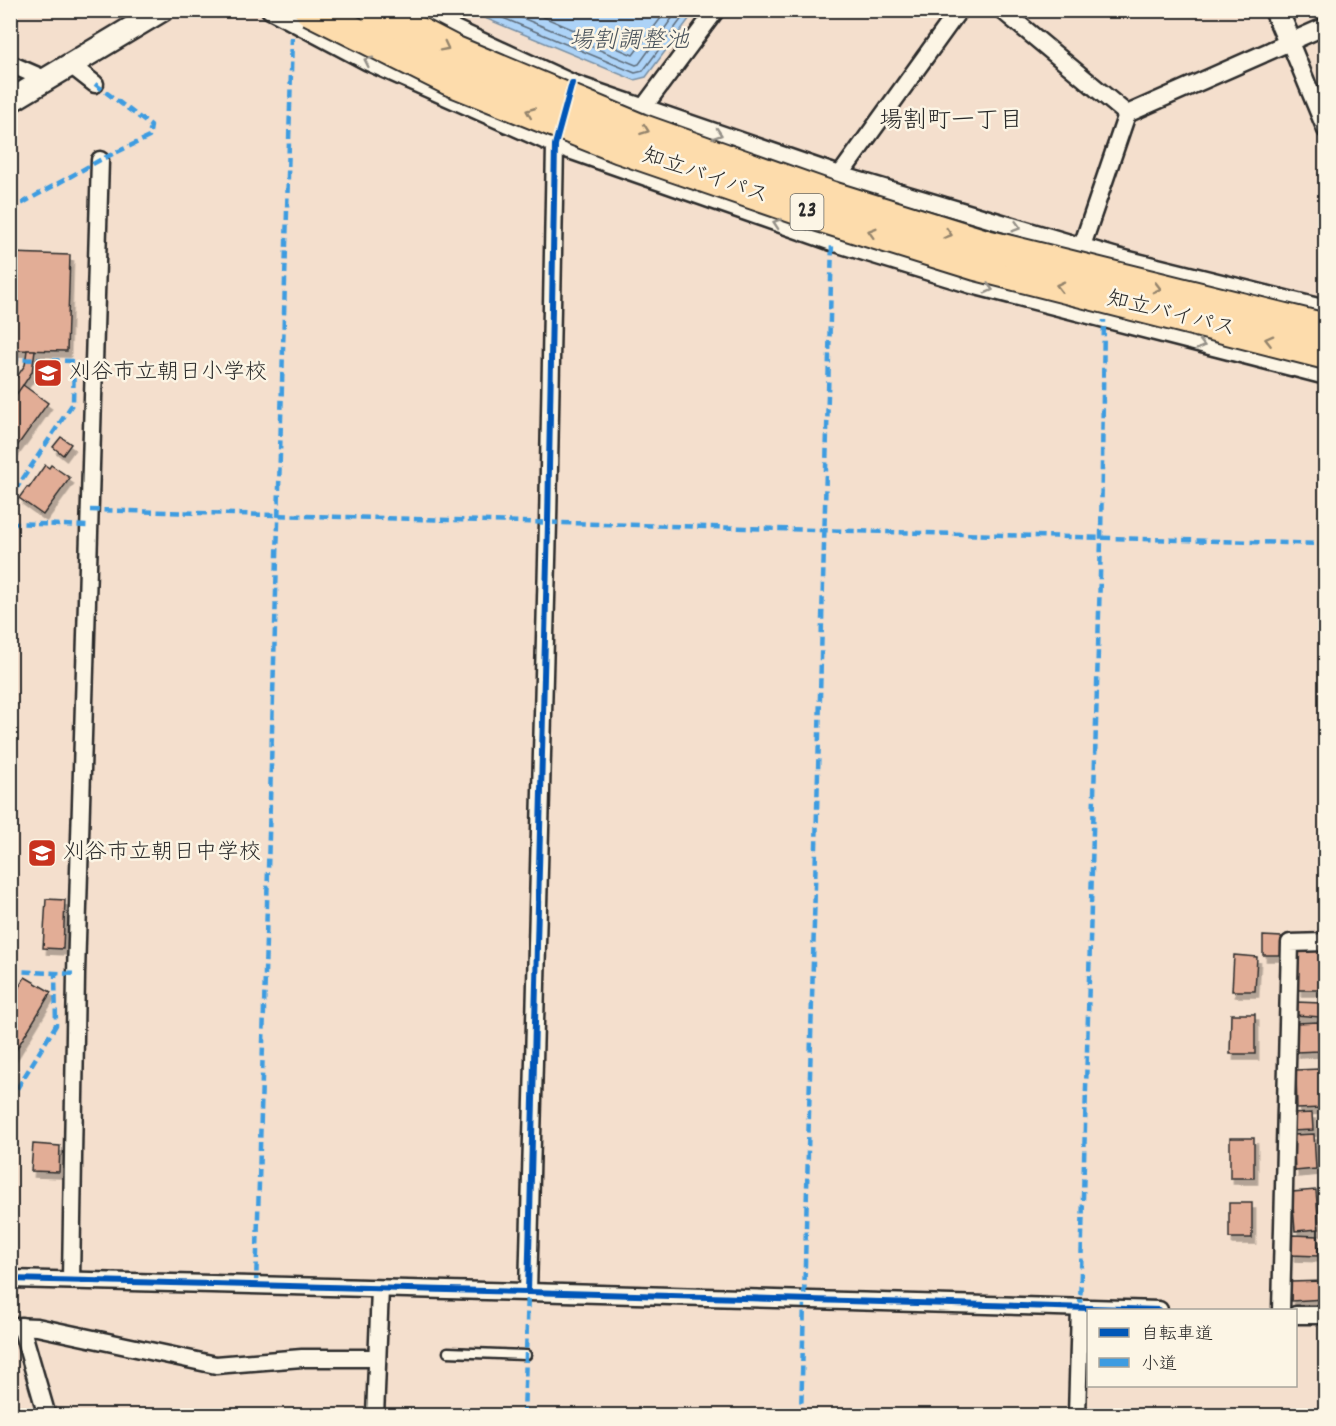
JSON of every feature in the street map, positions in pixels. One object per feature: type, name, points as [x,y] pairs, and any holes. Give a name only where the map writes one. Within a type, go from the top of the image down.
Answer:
[{"type":"highway","name":"知立バイパス","points":[[375,10],[456,52],[640,129],[832,197],[986,245],[1326,329]]},
{"type":"highway","name":"知立バイパス","points":[[300,24],[450,80],[620,148],[812,214],[976,264],[1326,354]]},
{"type":"street","points":[[10,102],[162,10]]},
{"type":"street","points":[[270,10],[368,62],[555,145],[832,242],[972,285],[1326,376]]},
{"type":"street","points":[[643,108],[716,10]]},
{"type":"street","points":[[840,175],[959,10]]},
{"type":"street","points":[[1002,10],[1127,114]]},
{"type":"street","points":[[1276,10],[1326,130]]},
{"type":"street","points":[[417,11],[572,83],[840,175],[1117,257],[1326,309]]},
{"type":"street","points":[[1082,246],[1127,114],[1289,40],[1326,26]]},
{"type":"street","points":[[10,64],[47,80]]},
{"type":"street","points":[[72,66],[95,84]]},
{"type":"street","points":[[528,1292],[549,510],[555,145],[572,83]]},
{"type":"street","points":[[71,1280],[76,951],[100,160]]},
{"type":"street","points":[[1104,320],[1117,257]]},
{"type":"street","points":[[1281,1309],[1290,943],[1326,942]]},
{"type":"street","points":[[10,1279],[1106,1309]]},
{"type":"street","points":[[375,1416],[380,1289]]},
{"type":"street","points":[[1077,1416],[1080,1308]]},
{"type":"street","points":[[1297,1315],[1326,1315]]},
{"type":"street","points":[[47,1416],[16,1326],[37,1327],[216,1365],[302,1358],[377,1358]]},
{"type":"lane","points":[[448,1352],[526,1355]]},
{"type":"water","name":"場割調整池","points":[[468,11],[695,11],[646,77],[634,80]]},
{"type":"building","points":[[10,253],[70,255],[67,351],[10,350]]},
{"type":"building","points":[[27,350],[35,350],[32,372],[16,396],[10,392],[10,387],[25,365]]},
{"type":"building","points":[[23,385],[48,403],[10,456],[10,403]]},
{"type":"building","points":[[61,437],[71,444],[63,455],[53,447]]},
{"type":"building","points":[[45,465],[49,468],[51,465],[70,478],[43,515],[19,498]]},
{"type":"building","points":[[46,899],[65,900],[63,949],[43,948]]},
{"type":"building","points":[[1263,936],[1282,937],[1282,955],[1263,955]]},
{"type":"building","points":[[1298,950],[1321,950],[1320,990],[1298,990]]},
{"type":"building","points":[[1234,955],[1257,957],[1255,991],[1232,991]]},
{"type":"building","points":[[25,977],[51,992],[10,1060],[10,1005],[12,1002],[10,1001],[10,982],[19,987]]},
{"type":"building","points":[[1296,1002],[1321,1003],[1320,1017],[1296,1015]]},
{"type":"building","points":[[1231,1014],[1255,1014],[1255,1054],[1230,1054]]},
{"type":"building","points":[[1318,1022],[1319,1051],[1296,1052],[1296,1023]]},
{"type":"building","points":[[1320,1069],[1322,1108],[1297,1109],[1296,1070]]},
{"type":"building","points":[[1312,1113],[1313,1130],[1291,1131],[1291,1114]]},
{"type":"building","points":[[1314,1134],[1316,1169],[1295,1171],[1293,1135]]},
{"type":"building","points":[[1230,1138],[1254,1138],[1254,1178],[1230,1178]]},
{"type":"building","points":[[33,1144],[60,1146],[59,1172],[31,1171]]},
{"type":"building","points":[[1316,1190],[1319,1229],[1295,1231],[1292,1192]]},
{"type":"building","points":[[1229,1203],[1252,1203],[1252,1238],[1229,1238]]},
{"type":"building","points":[[1292,1235],[1318,1236],[1318,1256],[1291,1255]]},
{"type":"building","points":[[1324,1281],[1325,1299],[1291,1301],[1290,1282]]},
{"type":"marked path","points":[[256,1286],[292,37]]},
{"type":"marked path","points":[[10,210],[100,160],[149,137],[151,126],[95,84]]},
{"type":"marked path","points":[[801,1416],[832,242]]},
{"type":"marked path","points":[[1080,1308],[1101,539],[1104,320]]},
{"type":"marked path","points":[[10,359],[74,361],[73,403],[10,498]]},
{"type":"marked path","points":[[90,510],[1326,544]]},
{"type":"marked path","points":[[10,523],[89,526]]},
{"type":"marked path","points":[[10,971],[76,974]]},
{"type":"marked path","points":[[10,1100],[56,1025],[55,973]]},
{"type":"marked path","points":[[524,1416],[528,1292]]},
{"type":"cycle path","points":[[528,1292],[548,522],[555,145],[572,83]]},
{"type":"cycle path","points":[[10,1279],[1124,1309]]},
{"type":"place","name":"刈谷市立朝日小学校","points":[[48,373]]},
{"type":"place","name":"刈谷市立朝日中学校","points":[[42,853]]},
{"type":"district","name":"場割町一丁目","points":[[951,122]]}]
